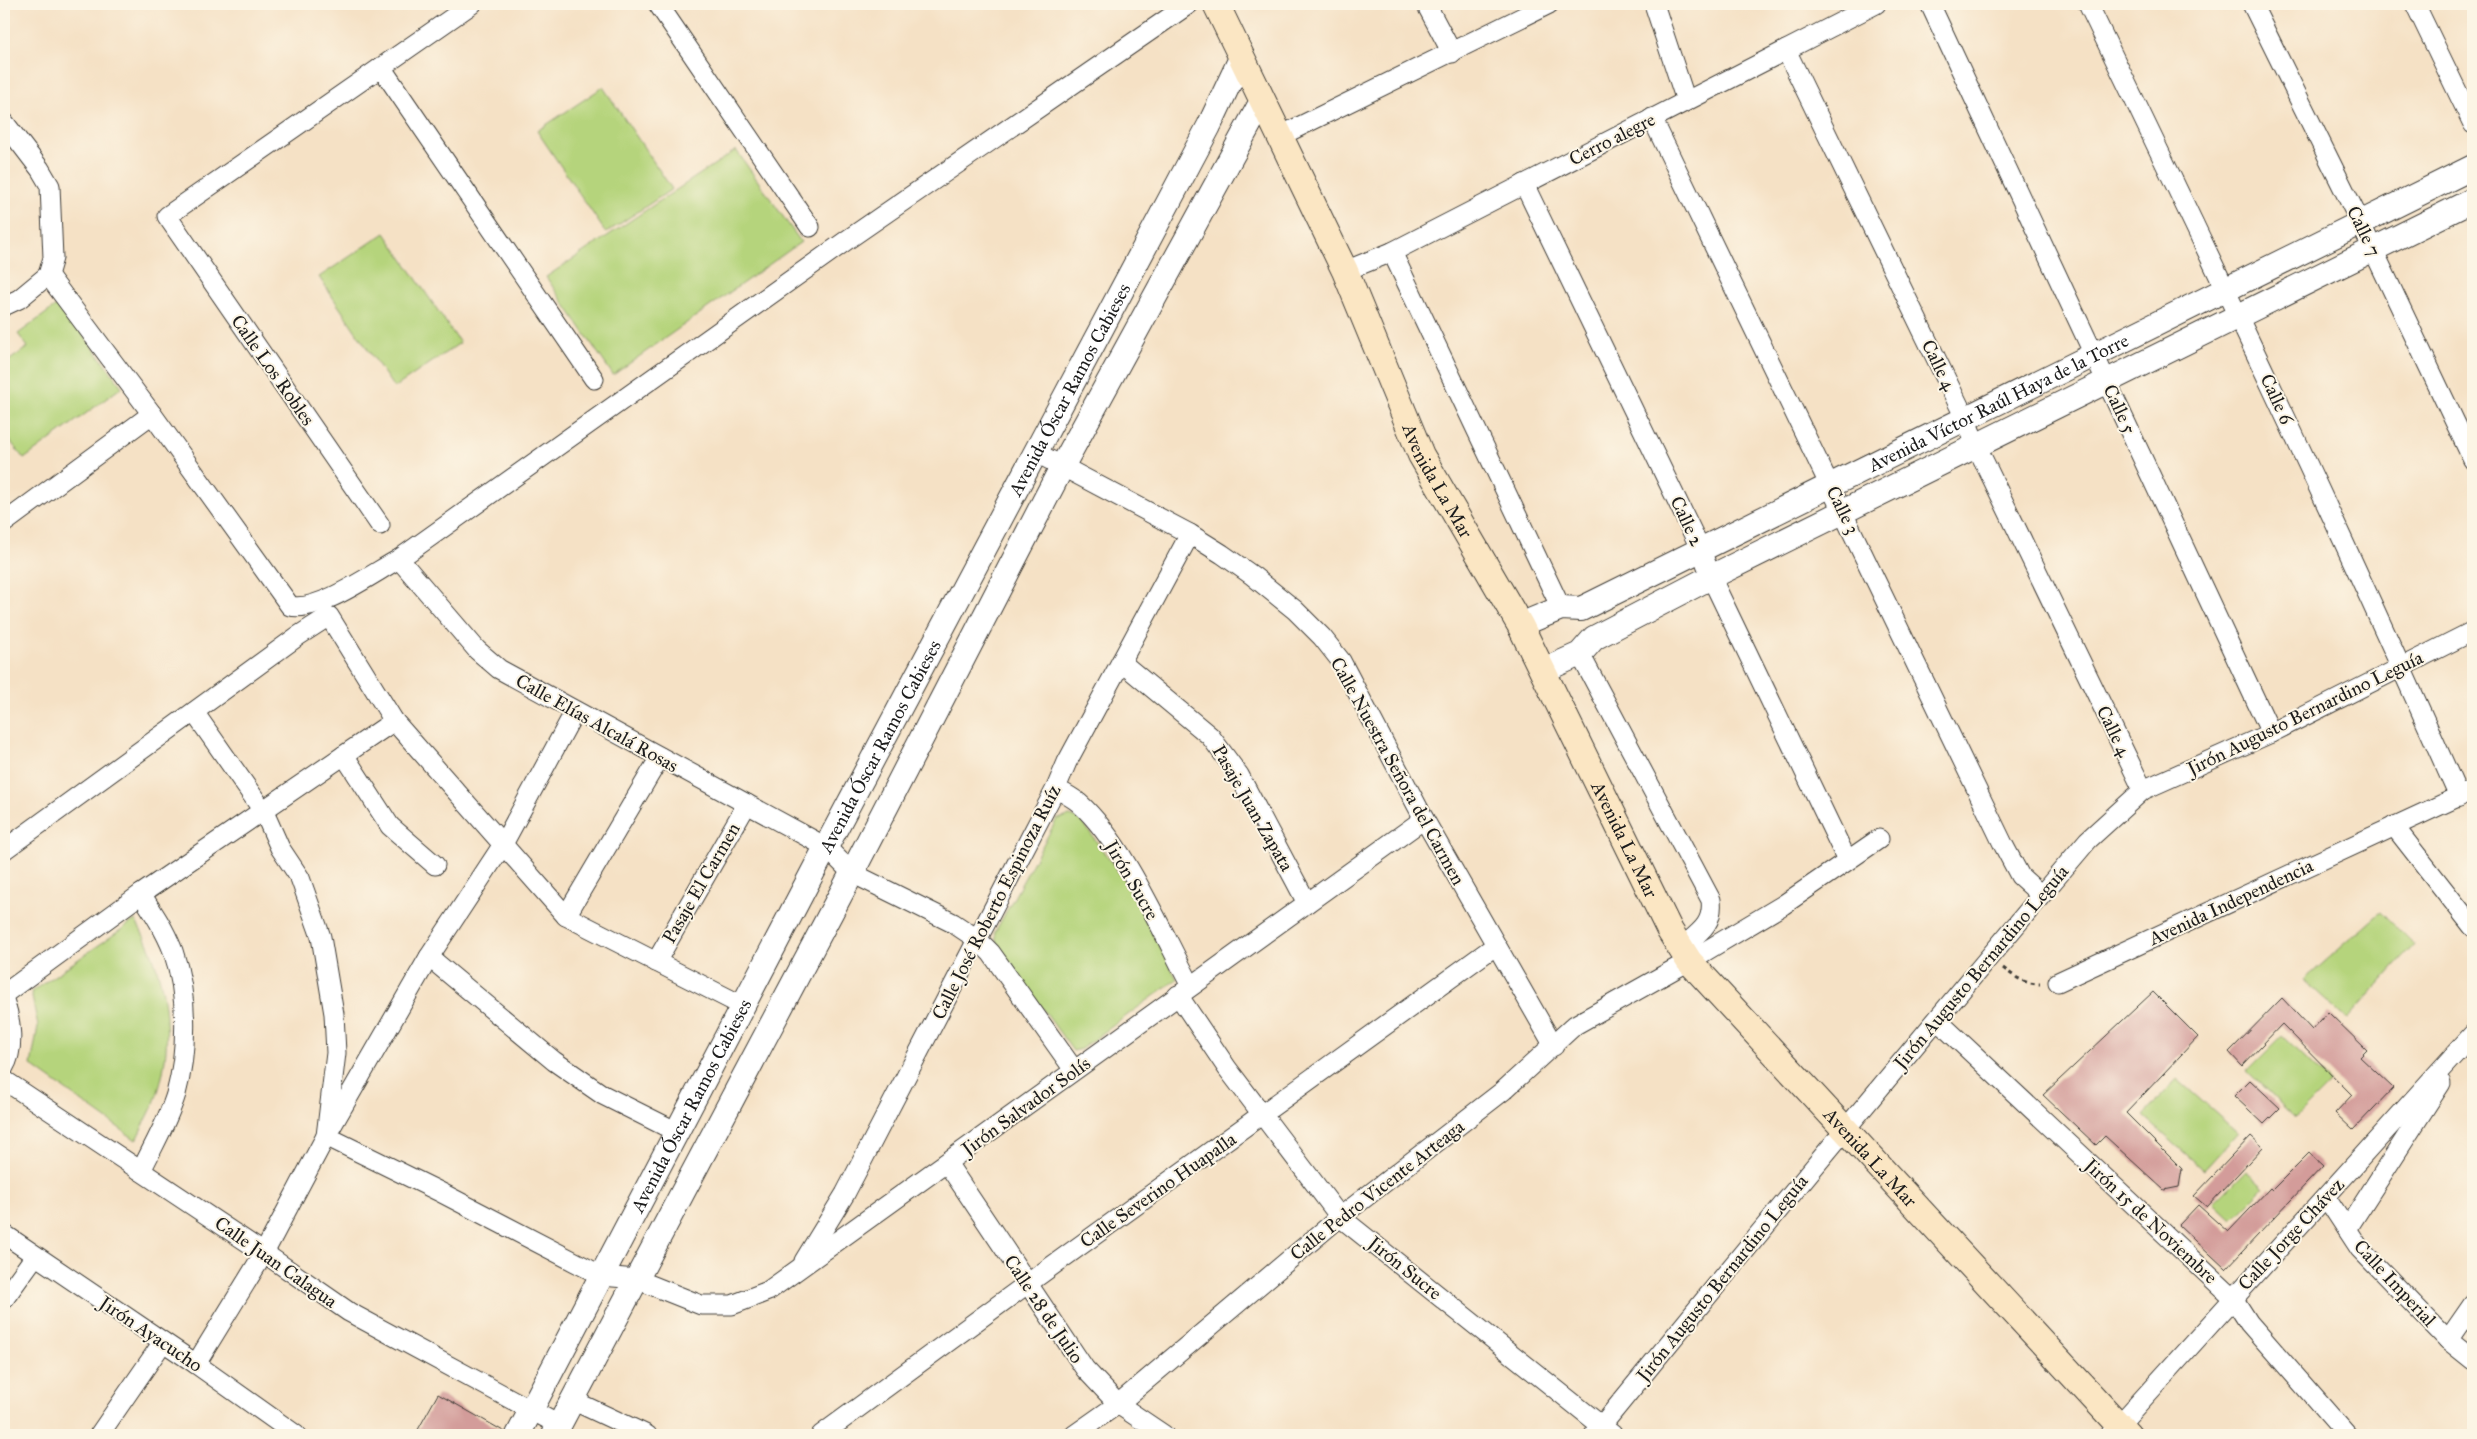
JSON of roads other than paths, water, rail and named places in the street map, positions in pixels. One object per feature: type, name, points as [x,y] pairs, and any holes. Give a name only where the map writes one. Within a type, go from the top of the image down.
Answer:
[{"type":"main road","name":"Avenida La Mar","points":[[1216,4],[1346,271],[1421,455],[1520,625],[1670,932],[1685,955],[2119,1432]]},
{"type":"street","points":[[472,4],[381,67],[594,379]]},
{"type":"street","points":[[658,4],[810,227]]},
{"type":"street","points":[[48,275],[152,414],[290,606],[300,608],[322,601],[398,559],[847,240],[1189,4]]},
{"type":"street","points":[[1426,4],[1452,53]]},
{"type":"street","points":[[1280,136],[1549,4]]},
{"type":"street","points":[[1654,4],[1686,101]]},
{"type":"street","name":"Cerro alegre","points":[[1346,271],[1392,252],[1876,4]]},
{"type":"street","name":"Calle 5","points":[[1930,4],[2271,733]]},
{"type":"street","name":"Calle 6","points":[[2088,4],[2239,315],[2402,668],[2466,794]]},
{"type":"street","name":"Calle 7","points":[[2252,4],[2360,222],[2473,460]]},
{"type":"street","points":[[2415,4],[2473,124]]},
{"type":"street","name":"Calle 4","points":[[1786,50],[1965,418],[1976,446],[2142,790]]},
{"type":"street","name":"Avenida Óscar Ramos Cabieses","points":[[518,1435],[826,847],[1204,134],[1241,58]]},
{"type":"street","name":"Calle Los Robles","points":[[380,525],[166,216],[381,67]]},
{"type":"street","name":"Avenida Óscar Ramos Cabieses","points":[[556,1430],[852,873],[1063,465],[1262,101]]},
{"type":"street","name":"Calle 3","points":[[1652,118],[2004,846],[2020,876],[2041,895]]},
{"type":"street","points":[[4,122],[40,169],[50,186],[53,258],[48,275],[19,299],[4,306]]},
{"type":"street","name":"Avenida Víctor Raúl Haya de la Torre","points":[[1520,625],[1560,608],[1581,609],[2473,167]]},
{"type":"street","name":"Calle 2","points":[[1524,184],[1701,550],[1711,577],[1847,860]]},
{"type":"street","name":"Avenida Víctor Raúl Haya de la Torre","points":[[1542,671],[1580,654],[1594,638],[1711,577],[2473,200]]},
{"type":"street","points":[[1392,252],[1560,608]]},
{"type":"street","points":[[4,522],[152,414]]},
{"type":"street","name":"Calle Nuestra Señora del Carmen","points":[[1036,452],[1190,534],[1253,576],[1295,610],[1327,643],[1341,661],[1424,819],[1495,946],[1554,1046]]},
{"type":"street","name":"Calle José Roberto Espinoza Ruíz","points":[[800,1269],[845,1194],[1056,788],[1067,762],[1190,534]]},
{"type":"street","name":"Calle Elías Alcalá Rosas","points":[[398,559],[476,650],[499,669],[826,847],[852,873],[953,923],[977,939],[991,953],[1074,1070]]},
{"type":"street","points":[[4,850],[298,636],[329,616],[394,721],[502,846],[566,916],[743,1006]]},
{"type":"street","name":"Jirón Augusto Bernardino Leguía","points":[[1603,1432],[1844,1129],[1938,1021],[2088,840],[2142,790],[2271,733],[2473,631]]},
{"type":"street","points":[[1580,654],[1711,900],[1713,914],[1685,955]]},
{"type":"street","name":"Pasaje Juan Zapata","points":[[1121,662],[1210,736],[1239,775],[1307,903]]},
{"type":"street","points":[[196,1364],[264,1253],[326,1136],[429,957],[502,846],[575,711]]},
{"type":"street","points":[[194,712],[264,812],[280,848],[300,878],[323,947],[334,1014],[336,1053],[326,1136]]},
{"type":"street","points":[[4,994],[141,894],[264,812],[394,721]]},
{"type":"street","points":[[344,755],[390,826],[435,865]]},
{"type":"street","points":[[566,916],[660,757]]},
{"type":"street","name":"Jirón Sucre","points":[[1056,788],[1079,803],[1107,836],[1133,878],[1185,991],[1227,1068],[1340,1217],[1603,1432]]},
{"type":"street","name":"Avenida Independencia","points":[[2058,982],[2466,794]]},
{"type":"street","name":"Pasaje El Carmen","points":[[656,962],[746,804]]},
{"type":"street","name":"Jirón Salvador Solís","points":[[602,1276],[636,1279],[701,1305],[732,1305],[768,1291],[1424,819]]},
{"type":"street","points":[[2394,826],[2473,927]]},
{"type":"street","points":[[1685,955],[1783,905],[1879,839]]},
{"type":"street","points":[[141,894],[160,924],[173,952],[184,1012],[181,1069],[176,1096],[141,1171]]},
{"type":"street","name":"Calle Severino Huapalla","points":[[821,1435],[1495,946]]},
{"type":"street","name":"Calle Pedro Vicente Arteaga","points":[[1074,1435],[1118,1404],[1340,1217],[1503,1091],[1575,1025],[1685,955]]},
{"type":"street","points":[[429,957],[554,1061],[603,1096],[677,1132]]},
{"type":"street","points":[[4,1000],[8,1017],[10,1050],[4,1067]]},
{"type":"street","name":"Jirón 15 de Noviembre","points":[[1938,1021],[2233,1298],[2249,1323],[2347,1435]]},
{"type":"street","points":[[2347,1229],[2472,1035]]},
{"type":"street","name":"Calle Jorge Chávez","points":[[2119,1432],[2233,1298],[2472,1035]]},
{"type":"street","name":"Calle Juan Calagua","points":[[4,1080],[264,1253],[349,1312],[532,1411],[556,1430]]},
{"type":"street","points":[[326,1136],[440,1192],[602,1276]]},
{"type":"street","name":"Calle 28 de Julio","points":[[947,1163],[1085,1369],[1118,1404],[1164,1435]]},
{"type":"street","name":"Calle Imperial","points":[[2326,1197],[2360,1249],[2448,1340],[2473,1360]]},
{"type":"street","name":"Jirón Ayacucho","points":[[4,1234],[196,1364],[288,1433]]},
{"type":"street","points":[[4,1300],[35,1256]]},
{"type":"street","points":[[2448,1340],[2473,1304]]},
{"type":"street","points":[[99,1435],[163,1342]]},
{"type":"street","points":[[572,1400],[647,1435]]}]
